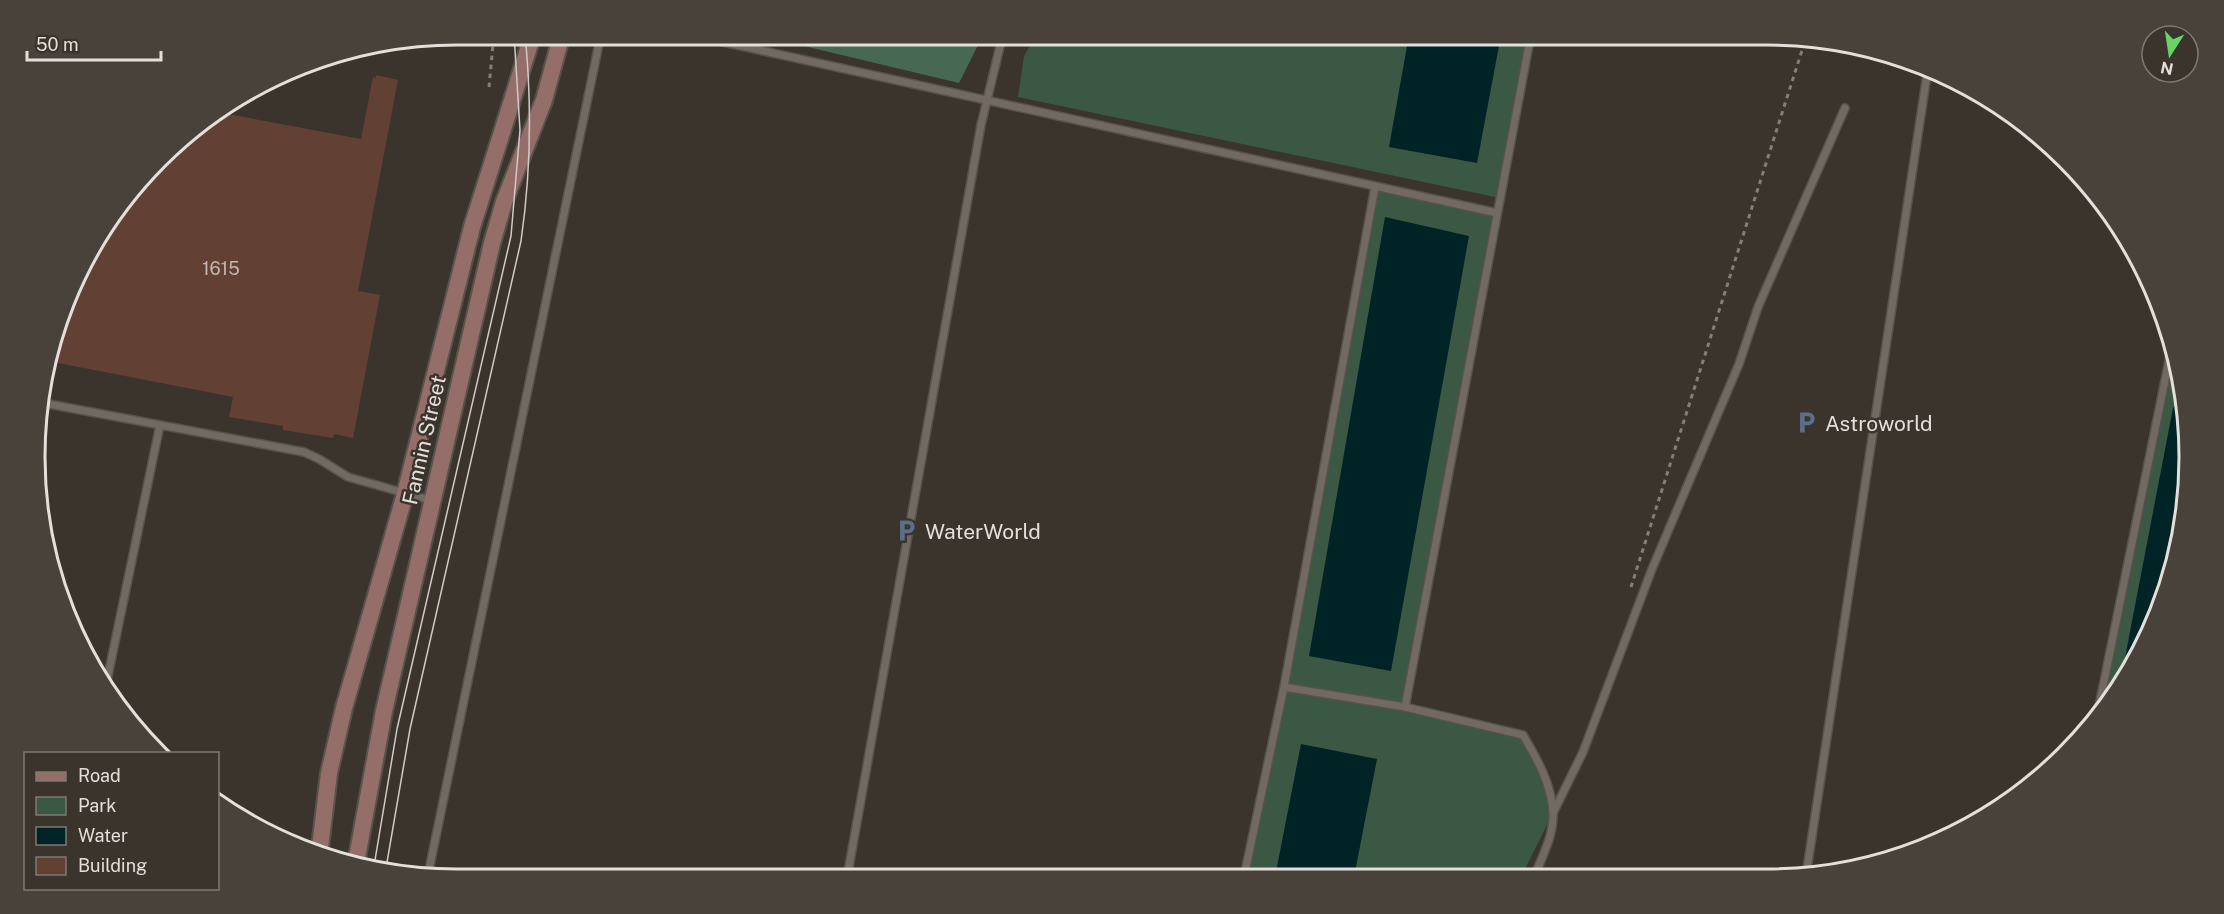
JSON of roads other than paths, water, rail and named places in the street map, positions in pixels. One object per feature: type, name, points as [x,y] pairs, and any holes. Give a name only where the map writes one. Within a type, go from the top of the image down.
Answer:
[{"type":"main road","name":"Fannin Street","points":[[320,845],[334,750],[405,494],[472,227],[530,45]]},
{"type":"main road","name":"Fannin Street","points":[[357,857],[384,711],[497,224],[544,100],[559,45]]},
{"type":"lane","points":[[429,868],[600,45]]},
{"type":"lane","points":[[736,45],[1497,213]]},
{"type":"lane","points":[[849,869],[987,102],[1000,45]]},
{"type":"lane","points":[[1405,707],[1529,45]]},
{"type":"lane","points":[[1807,867],[1927,77]]},
{"type":"lane","points":[[1537,869],[1550,834],[1553,813],[1583,752],[1652,569],[1739,364],[1758,307],[1845,108]]},
{"type":"lane","points":[[1246,869],[1284,687],[1375,186]]},
{"type":"lane","points":[[2101,699],[2170,371]]},
{"type":"lane","points":[[49,404],[304,452],[345,476],[433,501]]},
{"type":"lane","points":[[108,676],[160,425]]},
{"type":"lane","points":[[1284,687],[1405,707],[1523,735],[1543,770],[1553,813]]},
{"type":"water","points":[[1407,45],[1499,45],[1477,163],[1389,147]]},
{"type":"water","points":[[1385,217],[1469,236],[1391,671],[1309,656]]},
{"type":"water","points":[[2175,405],[2179,457],[2171,537],[2165,564],[2148,615],[2124,663]]},
{"type":"water","points":[[1301,744],[1377,759],[1356,869],[1277,869]]},
{"type":"tram line","points":[[375,861],[397,729],[511,236],[520,130],[515,45]]},
{"type":"tram line","points":[[387,863],[410,729],[521,241],[527,189],[529,138],[526,45]]},
{"type":"place","name":"Astroworld","points":[[1807,423]]},
{"type":"place","name":"WaterWorld","points":[[907,531]]}]
